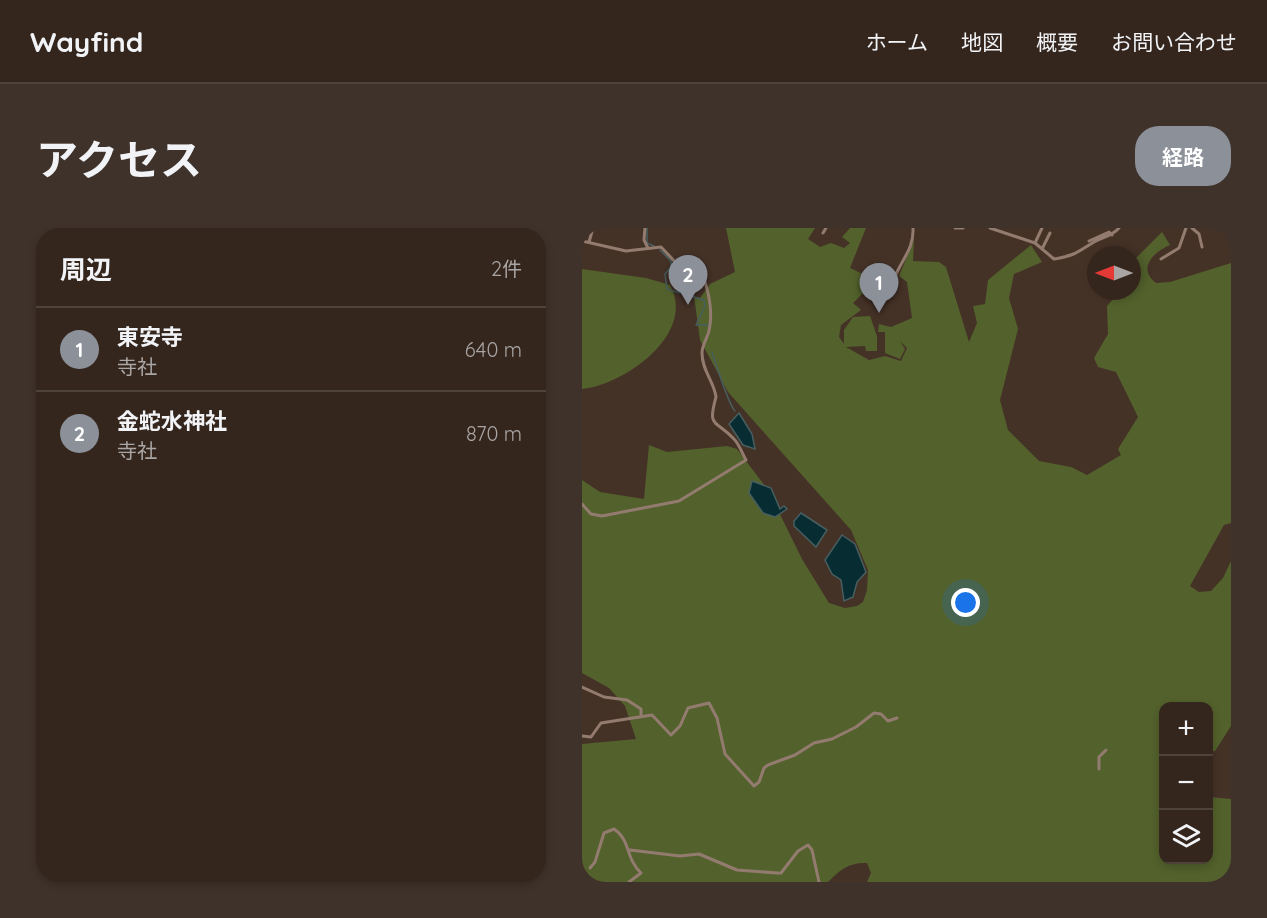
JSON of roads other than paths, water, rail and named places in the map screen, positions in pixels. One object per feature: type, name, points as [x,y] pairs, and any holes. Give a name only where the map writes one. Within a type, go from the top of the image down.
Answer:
[{"type":"street","points":[[589,242],[593,228]]},
{"type":"street","points":[[645,228],[644,240],[648,248]]},
{"type":"street","points":[[823,232],[826,228]]},
{"type":"street","points":[[881,304],[891,290],[896,274],[913,242],[913,228]]},
{"type":"street","points":[[955,228],[963,228]]},
{"type":"street","points":[[990,228],[1035,243],[1054,259],[1081,253],[1094,242],[1119,228]]},
{"type":"street","points":[[1035,243],[1042,228]]},
{"type":"street","points":[[1106,228],[1111,234]]},
{"type":"street","points":[[1161,259],[1179,248],[1186,228]]},
{"type":"street","points":[[1192,228],[1198,234],[1202,247]]},
{"type":"street","points":[[1042,249],[1050,233]]},
{"type":"street","points":[[1089,241],[1111,234]]},
{"type":"street","points":[[582,242],[626,251],[662,247],[678,265],[698,263],[703,273],[710,316],[708,334],[702,352],[703,365],[716,397],[711,408],[712,418],[721,429],[737,441],[746,459],[679,501],[602,516],[591,514],[582,504]]},
{"type":"street","points":[[582,687],[604,697],[635,704],[641,709],[641,715]]},
{"type":"street","points":[[582,736],[591,737],[601,723],[641,715],[652,715],[671,735],[680,726],[688,708],[709,703],[717,717],[725,754],[742,769],[749,784],[754,786],[759,782],[764,768],[768,765],[795,755],[814,743],[832,739],[856,727],[874,713],[881,714],[888,721],[897,718]]},
{"type":"street","points":[[1099,770],[1099,757],[1106,750]]},
{"type":"street","points":[[590,868],[595,862],[602,839],[608,829],[620,832],[630,850],[632,865],[641,873],[629,882]]},
{"type":"street","points":[[630,850],[680,856],[699,854],[737,870],[777,873],[807,845],[812,850],[819,882]]},
{"type":"water","points":[[739,413],[752,434],[755,449],[743,445],[729,424]]},
{"type":"water","points":[[752,481],[771,488],[780,509],[784,506],[787,509],[775,517],[763,513],[749,493]]},
{"type":"water","points":[[801,513],[827,530],[816,547],[794,526],[794,521]]},
{"type":"water","points":[[842,535],[855,544],[866,572],[857,582],[853,597],[844,601],[841,580],[832,574],[825,560]]},
{"type":"waterway","points":[[647,228],[647,243],[654,246]]},
{"type":"waterway","points":[[660,250],[671,261],[671,267],[665,274],[667,289],[704,300],[705,306],[696,325],[708,325]]},
{"type":"waterway","points":[[712,352],[726,393],[735,411]]},
{"type":"place","name":"金蛇水神社","points":[[688,305]]},
{"type":"place","name":"東安寺","points":[[879,313]]}]
